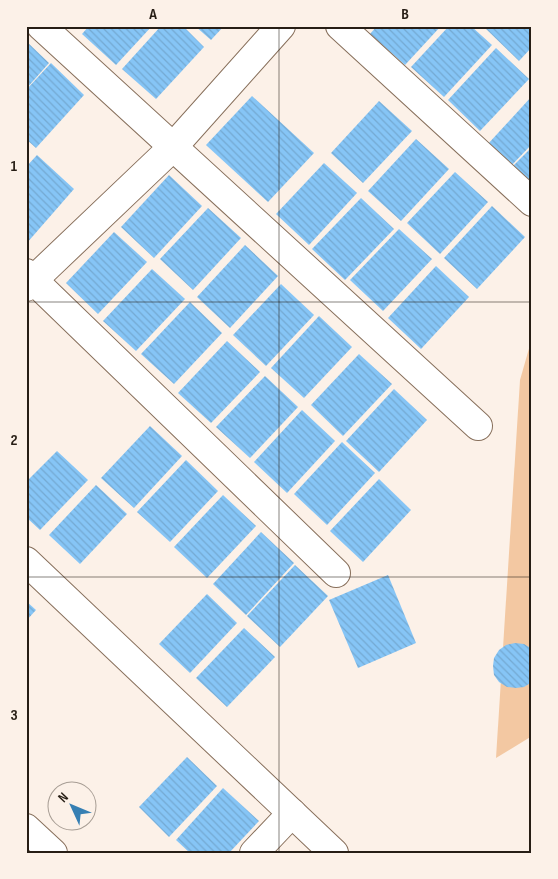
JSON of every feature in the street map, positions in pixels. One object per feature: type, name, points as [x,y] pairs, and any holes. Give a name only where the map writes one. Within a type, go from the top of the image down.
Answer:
[{"type":"street","points":[[41,26],[478,426]]},
{"type":"street","points":[[281,26],[172,147],[29,280],[336,573]]},
{"type":"street","points":[[340,26],[532,202]]},
{"type":"street","points":[[26,561],[334,853]]},
{"type":"street","points":[[254,853],[292,813]]},
{"type":"street","points":[[26,828],[53,853]]},
{"type":"shaded area","points":[[532,338],[532,736],[496,758],[520,380]]},
{"type":"building","points":[[89,26],[152,26],[116,65],[82,34]]},
{"type":"building","points":[[161,26],[183,26],[204,47],[156,99],[122,69]]},
{"type":"building","points":[[195,26],[224,26],[211,40]]},
{"type":"building","points":[[377,26],[441,26],[405,65],[370,34]]},
{"type":"building","points":[[449,26],[471,26],[492,45],[444,97],[411,67]]},
{"type":"building","points":[[483,26],[532,26],[532,47],[519,61]]},
{"type":"building","points":[[26,41],[49,63],[26,89]]},
{"type":"building","points":[[496,48],[529,79],[480,131],[448,100]]},
{"type":"building","points":[[51,63],[84,95],[36,148],[26,139],[26,90]]},
{"type":"building","points":[[252,96],[314,153],[268,202],[206,145]]},
{"type":"building","points":[[532,96],[532,144],[510,167],[487,145]]},
{"type":"building","points":[[379,101],[412,131],[363,183],[331,153]]},
{"type":"building","points":[[416,139],[449,169],[401,221],[368,191]]},
{"type":"building","points":[[532,147],[532,187],[512,167]]},
{"type":"building","points":[[37,155],[74,189],[26,244],[26,167]]},
{"type":"building","points":[[324,163],[357,193],[309,245],[276,214]]},
{"type":"building","points":[[455,172],[488,202],[440,254],[407,223]]},
{"type":"building","points":[[169,175],[202,206],[154,258],[121,227]]},
{"type":"building","points":[[361,198],[394,229],[345,280],[312,249]]},
{"type":"building","points":[[492,206],[525,237],[477,289],[444,258]]},
{"type":"building","points":[[208,208],[241,238],[193,290],[160,259]]},
{"type":"building","points":[[399,229],[432,259],[383,311],[350,280]]},
{"type":"building","points":[[114,232],[147,262],[98,314],[66,283]]},
{"type":"building","points":[[245,245],[278,276],[230,328],[197,297]]},
{"type":"building","points":[[436,266],[469,297],[421,349],[388,318]]},
{"type":"building","points":[[152,269],[185,299],[136,351],[103,321]]},
{"type":"building","points":[[281,284],[314,315],[266,366],[233,335]]},
{"type":"building","points":[[190,302],[222,333],[174,384],[141,354]]},
{"type":"building","points":[[319,316],[352,347],[304,398],[271,368]]},
{"type":"building","points":[[227,341],[260,372],[211,423],[178,393]]},
{"type":"building","points":[[359,354],[392,384],[343,436],[311,405]]},
{"type":"building","points":[[265,376],[298,407],[250,458],[216,427]]},
{"type":"building","points":[[394,389],[427,420],[379,472],[346,441]]},
{"type":"building","points":[[302,410],[335,441],[287,493],[254,462]]},
{"type":"building","points":[[150,426],[182,456],[134,508],[101,478]]},
{"type":"building","points":[[342,442],[375,473],[327,525],[294,494]]},
{"type":"building","points":[[57,451],[88,480],[40,530],[26,517],[26,482]]},
{"type":"building","points":[[186,460],[218,491],[170,542],[137,512]]},
{"type":"building","points":[[379,479],[411,510],[363,562],[330,531]]},
{"type":"building","points":[[96,485],[127,514],[80,564],[49,535]]},
{"type":"building","points":[[223,495],[256,526],[207,578],[174,547]]},
{"type":"building","points":[[261,532],[294,563],[246,615],[213,584]]},
{"type":"building","points":[[295,565],[328,596],[280,647],[247,616]]},
{"type":"building","points":[[388,575],[416,643],[358,668],[329,600]]},
{"type":"building","points":[[207,594],[237,623],[190,673],[159,644]]},
{"type":"building","points":[[26,601],[36,610],[26,621]]},
{"type":"building","points":[[244,628],[275,657],[227,707],[196,678]]},
{"type":"building","points":[[524,644],[532,649],[532,682],[524,687],[516,688],[507,687],[499,682],[494,675],[493,666],[494,658],[499,650],[506,645]]},
{"type":"building","points":[[187,757],[217,786],[169,837],[139,807]]},
{"type":"building","points":[[223,788],[259,821],[229,853],[190,853],[176,840]]}]
